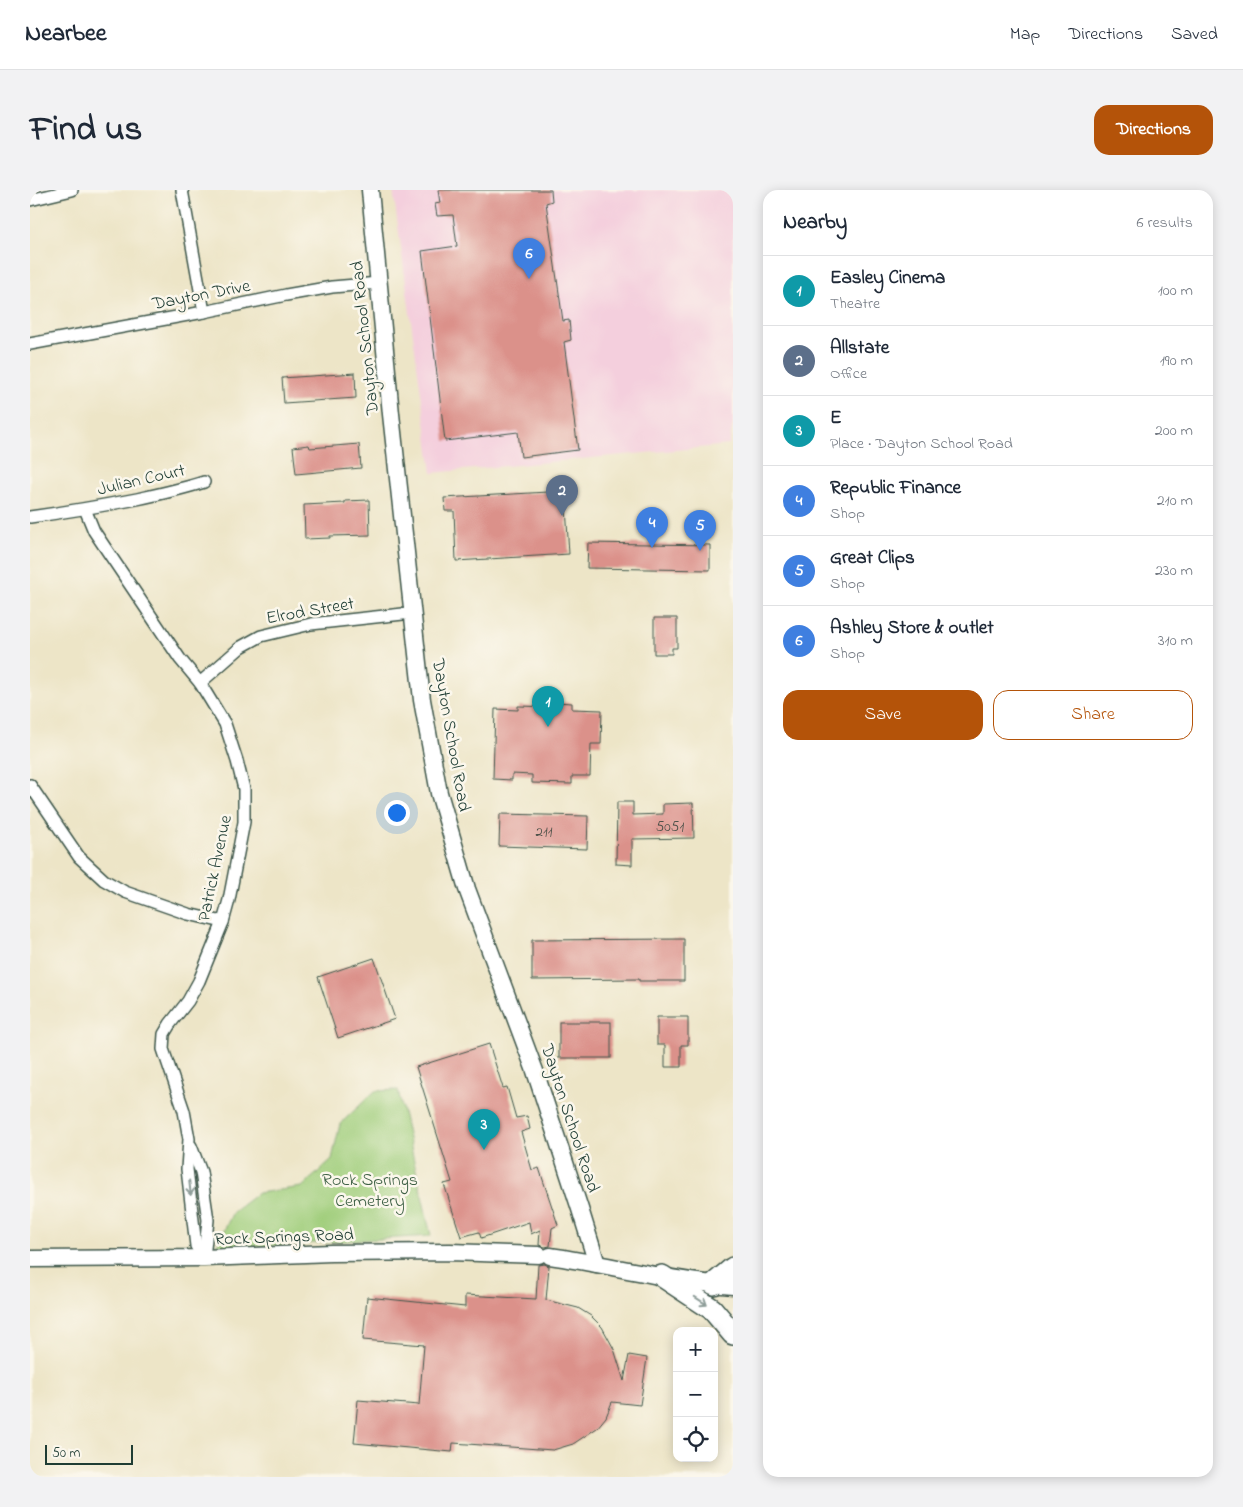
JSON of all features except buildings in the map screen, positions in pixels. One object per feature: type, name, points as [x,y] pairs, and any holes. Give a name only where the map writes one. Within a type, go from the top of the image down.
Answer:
[{"type":"highway","points":[[724,1285],[733,1268]]},
{"type":"highway","points":[[662,1276],[712,1308],[733,1334]]},
{"type":"street","points":[[30,200],[72,190]]},
{"type":"street","points":[[182,190],[204,312]]},
{"type":"street","name":"Dayton School Road","points":[[370,190],[412,613],[422,700],[439,793],[467,889],[535,1071],[597,1264]]},
{"type":"street","name":"Dayton Drive","points":[[30,344],[323,289],[379,283]]},
{"type":"street","name":"Julian Court","points":[[30,517],[85,509],[162,494],[204,482]]},
{"type":"street","name":"Patrick Avenue","points":[[85,509],[94,531],[180,659],[200,683],[225,724],[244,789],[244,822],[223,922],[199,981],[188,1001],[164,1034],[163,1050],[184,1111],[189,1140],[187,1169],[196,1246],[204,1258]]},
{"type":"street","name":"Elrod Street","points":[[200,683],[242,646],[261,636],[311,624],[412,613]]},
{"type":"street","points":[[30,785],[79,857],[104,880],[125,892],[188,914],[223,922]]},
{"type":"street","name":"Rock Springs Road","points":[[30,1259],[204,1258],[331,1253],[450,1252],[544,1256],[724,1285]]},
{"type":"shaded area","points":[[393,190],[733,190],[733,423],[729,445],[432,473]]},
{"type":"green space","name":"Rock Springs Cemetery","points":[[398,1090],[431,1236],[215,1249],[233,1212],[258,1193],[302,1187],[332,1159],[340,1124],[375,1091]]},
{"type":"place","name":"Ashley Store & outlet","points":[[529,279]]},
{"type":"place","name":"Allstate","points":[[562,516]]},
{"type":"place","name":"Republic Finance","points":[[652,548]]},
{"type":"place","name":"Great Clips","points":[[700,551]]},
{"type":"place","name":"Easley Cinema","points":[[548,727]]},
{"type":"place","name":"E","points":[[484,1150]]}]
